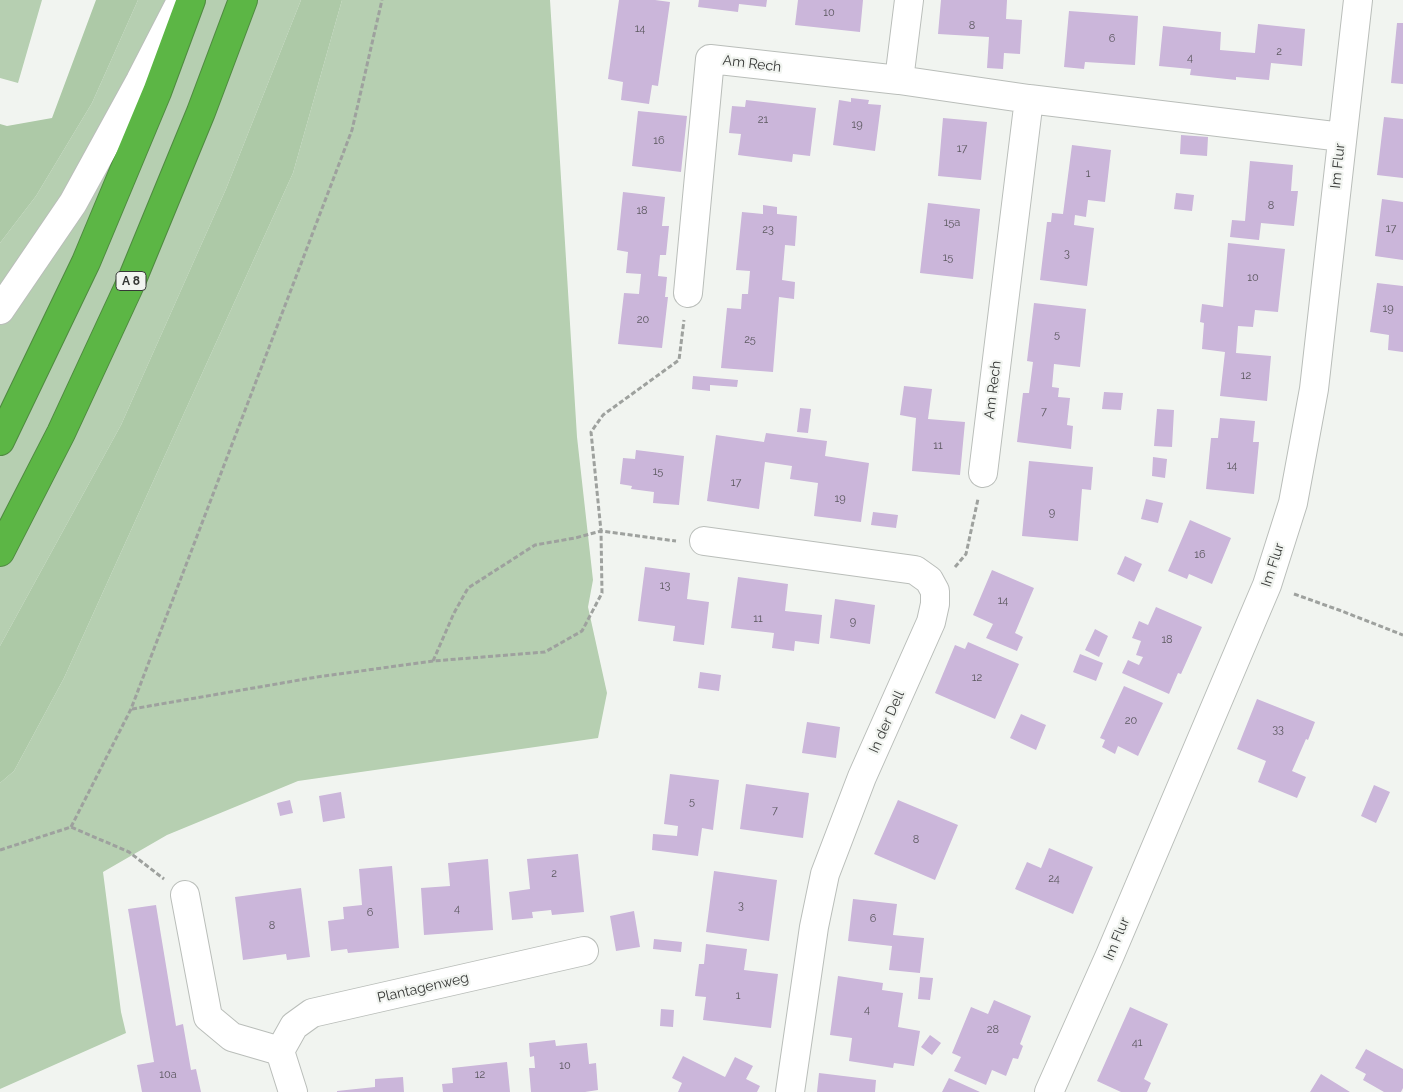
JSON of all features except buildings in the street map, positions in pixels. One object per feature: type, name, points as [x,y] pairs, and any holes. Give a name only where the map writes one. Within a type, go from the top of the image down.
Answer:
[{"type":"highway","points":[[0,442],[86,262],[157,92],[191,0]]},
{"type":"highway","name":"A 8","points":[[0,552],[61,433],[131,282],[201,112],[243,0]]},
{"type":"street","points":[[0,310],[73,203],[140,81],[181,0]]},
{"type":"street","points":[[899,80],[909,0]]},
{"type":"street","name":"Im Flur","points":[[1049,1092],[1110,955],[1267,585],[1293,502],[1314,390],[1358,0]]},
{"type":"street","name":"Am Rech","points":[[688,294],[710,59],[899,80],[1028,99],[1342,137]]},
{"type":"street","name":"Am Rech","points":[[983,473],[1028,99]]},
{"type":"street","points":[[704,541],[915,570],[929,580],[935,591]]},
{"type":"street","name":"In der Dell","points":[[790,1092],[814,927],[825,874],[862,777],[931,622],[935,604],[935,591]]},
{"type":"street","points":[[185,895],[208,1017],[232,1037],[280,1051],[293,1092]]},
{"type":"street","name":"Plantagenweg","points":[[280,1051],[294,1026],[312,1013],[584,951]]},
{"type":"path","points":[[71,827],[132,709],[352,130],[382,0]]},
{"type":"path","points":[[132,709],[317,677],[434,662],[545,652],[582,631],[602,593],[601,531],[591,432],[603,415],[679,360],[688,294]]},
{"type":"path","points":[[935,591],[966,554],[983,473]]},
{"type":"path","points":[[434,662],[454,613],[468,588],[535,545],[601,531],[689,543],[704,541]]},
{"type":"path","points":[[1267,585],[1339,610],[1403,636]]},
{"type":"path","points":[[0,850],[71,827],[129,852],[185,895]]},
{"type":"green space","points":[[0,0],[42,0],[18,83],[0,78]]},
{"type":"green space","points":[[96,0],[138,0],[92,103],[36,196],[0,243],[0,124],[7,126],[52,118]]},
{"type":"green space","points":[[138,0],[301,0],[226,189],[121,425],[0,646],[0,243],[36,196],[92,103]]},
{"type":"green space","points":[[301,0],[342,0],[293,173],[64,678],[14,771],[0,783],[0,646],[121,425],[226,189]]},
{"type":"green space","points":[[342,0],[550,0],[577,437],[593,580],[588,607],[607,693],[598,738],[298,781],[167,835],[103,872],[121,1012],[126,1033],[0,1089],[0,783],[14,771],[64,678],[293,173]]}]
